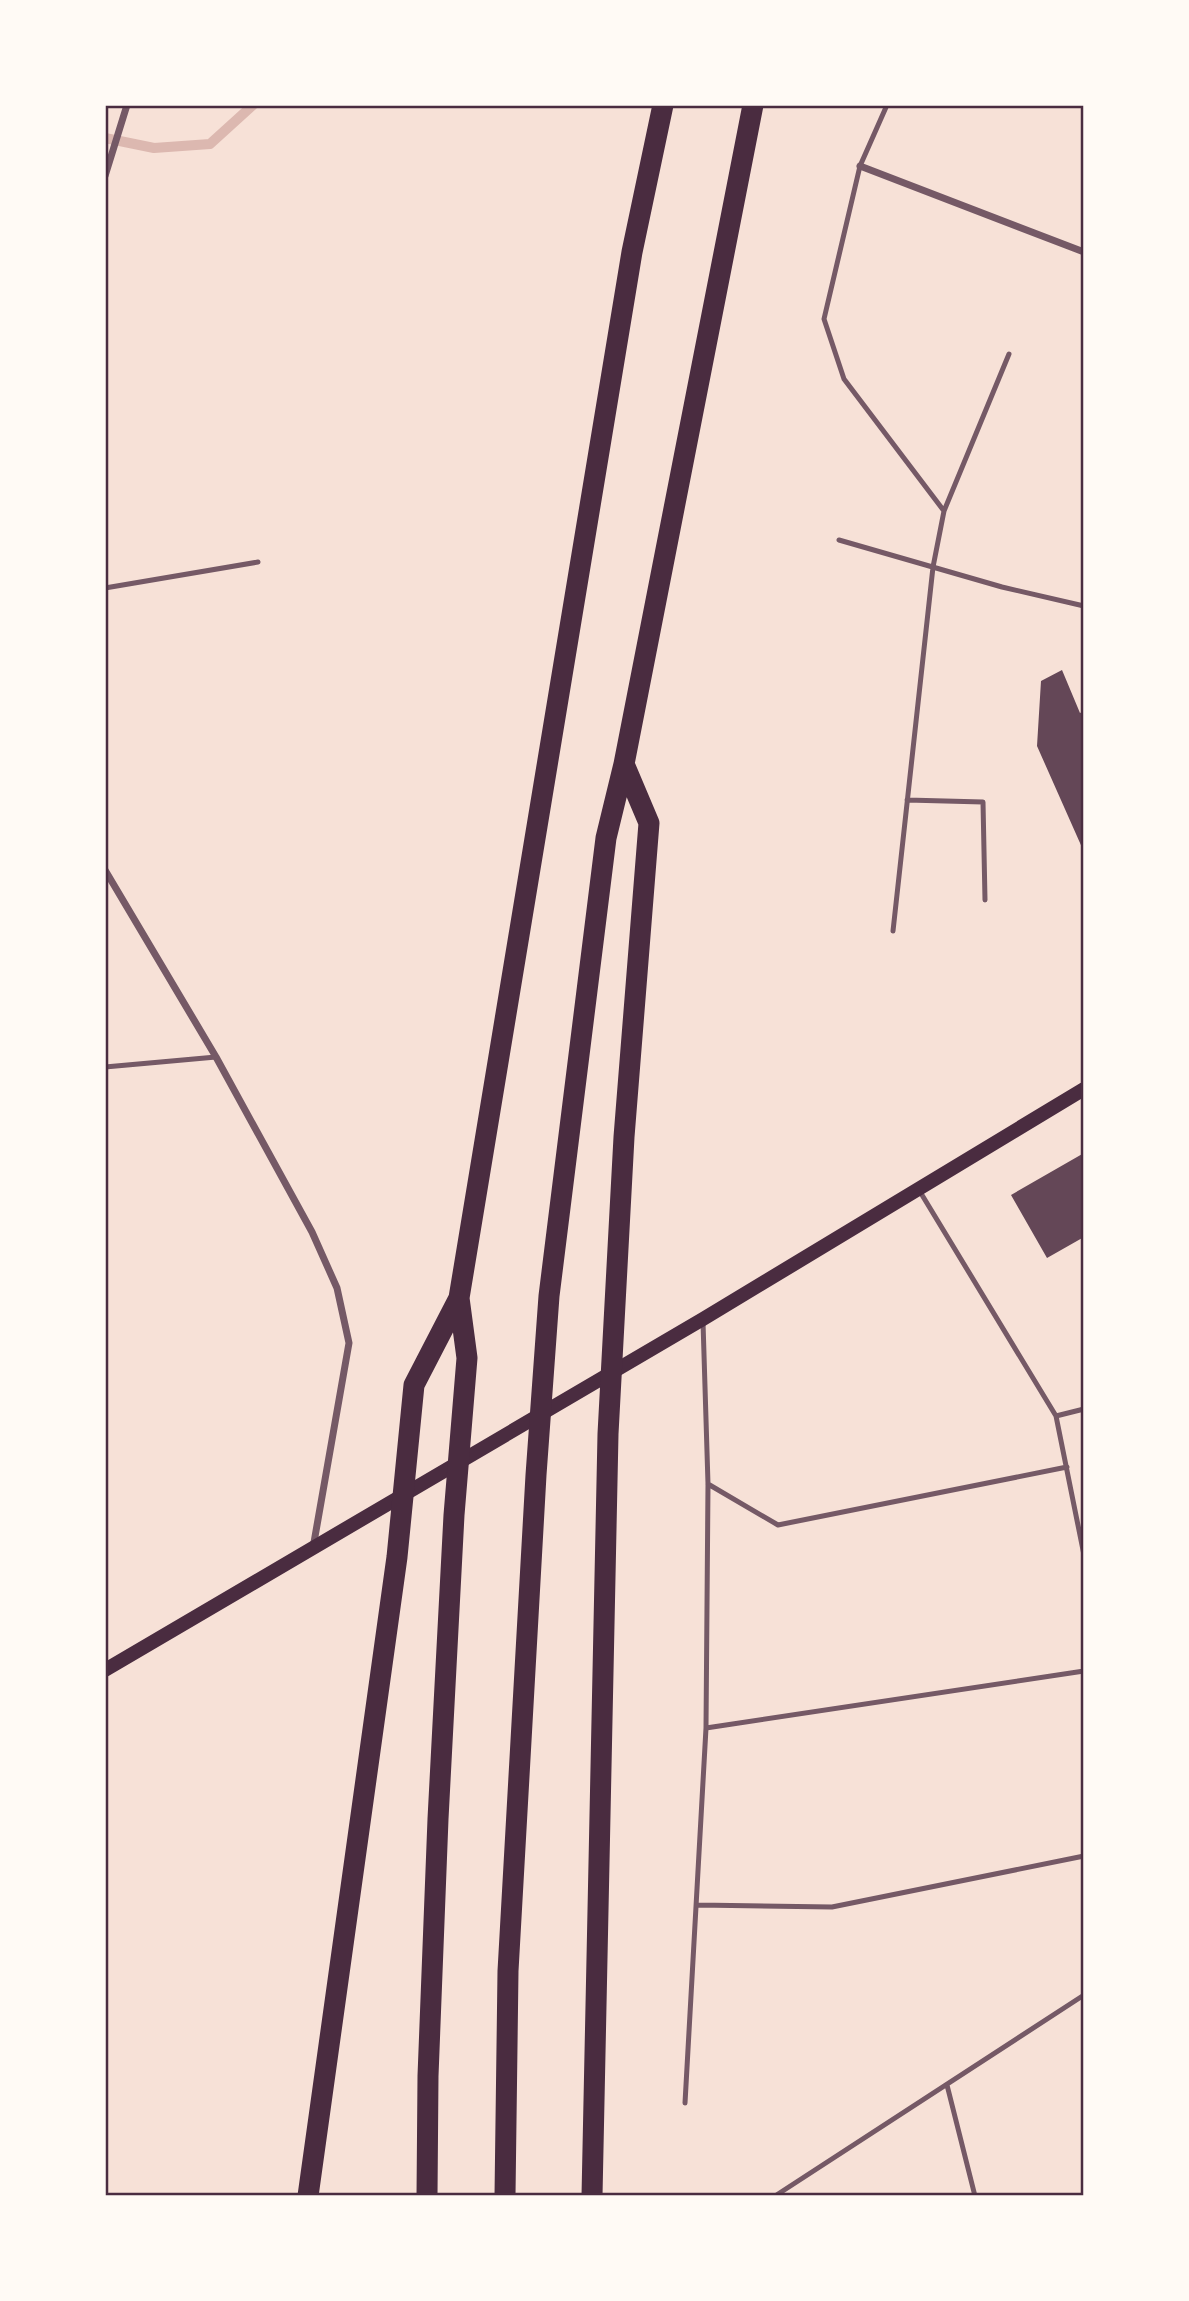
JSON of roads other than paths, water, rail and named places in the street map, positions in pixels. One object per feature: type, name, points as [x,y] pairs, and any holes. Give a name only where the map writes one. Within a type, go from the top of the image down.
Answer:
[{"type":"highway","points":[[427,2196],[428,2076],[438,1819],[454,1515],[467,1358],[459,1298],[632,253],[663,105]]},
{"type":"highway","points":[[505,2196],[508,1971],[536,1475],[549,1296],[606,838],[624,764],[753,105]]},
{"type":"highway","points":[[592,2196],[608,1434],[624,1137],[649,823],[624,764]]},
{"type":"highway","points":[[308,2196],[397,1557],[414,1385],[459,1298]]},
{"type":"main road","points":[[105,1670],[703,1319],[1084,1089]]},
{"type":"street","points":[[105,176],[128,105]]},
{"type":"street","points":[[860,166],[1084,252]]},
{"type":"street","points":[[105,870],[108,881],[216,1058],[312,1232],[337,1288],[349,1343],[312,1549]]},
{"type":"lane","points":[[887,105],[860,166],[824,319],[844,379],[944,511]]},
{"type":"lane","points":[[893,931],[933,567],[944,511],[1009,354]]},
{"type":"lane","points":[[839,540],[1002,587],[1084,606]]},
{"type":"lane","points":[[105,588],[258,562]]},
{"type":"lane","points":[[907,800],[982,803],[985,900]]},
{"type":"lane","points":[[105,1068],[216,1058]]},
{"type":"lane","points":[[919,1190],[1056,1416],[1084,1555]]},
{"type":"lane","points":[[685,2103],[706,1728],[708,1484],[703,1319]]},
{"type":"lane","points":[[1056,1416],[1084,1409]]},
{"type":"lane","points":[[708,1484],[778,1525],[1067,1467]]},
{"type":"lane","points":[[706,1728],[1084,1671]]},
{"type":"lane","points":[[698,1905],[832,1907],[1084,1856]]},
{"type":"lane","points":[[775,2196],[1084,1995]]},
{"type":"lane","points":[[947,2085],[975,2196]]},
{"type":"lane","points":[[786,2189],[788,2196]]},
{"type":"waterway","points":[[105,138],[154,148],[210,144],[253,105]]}]
